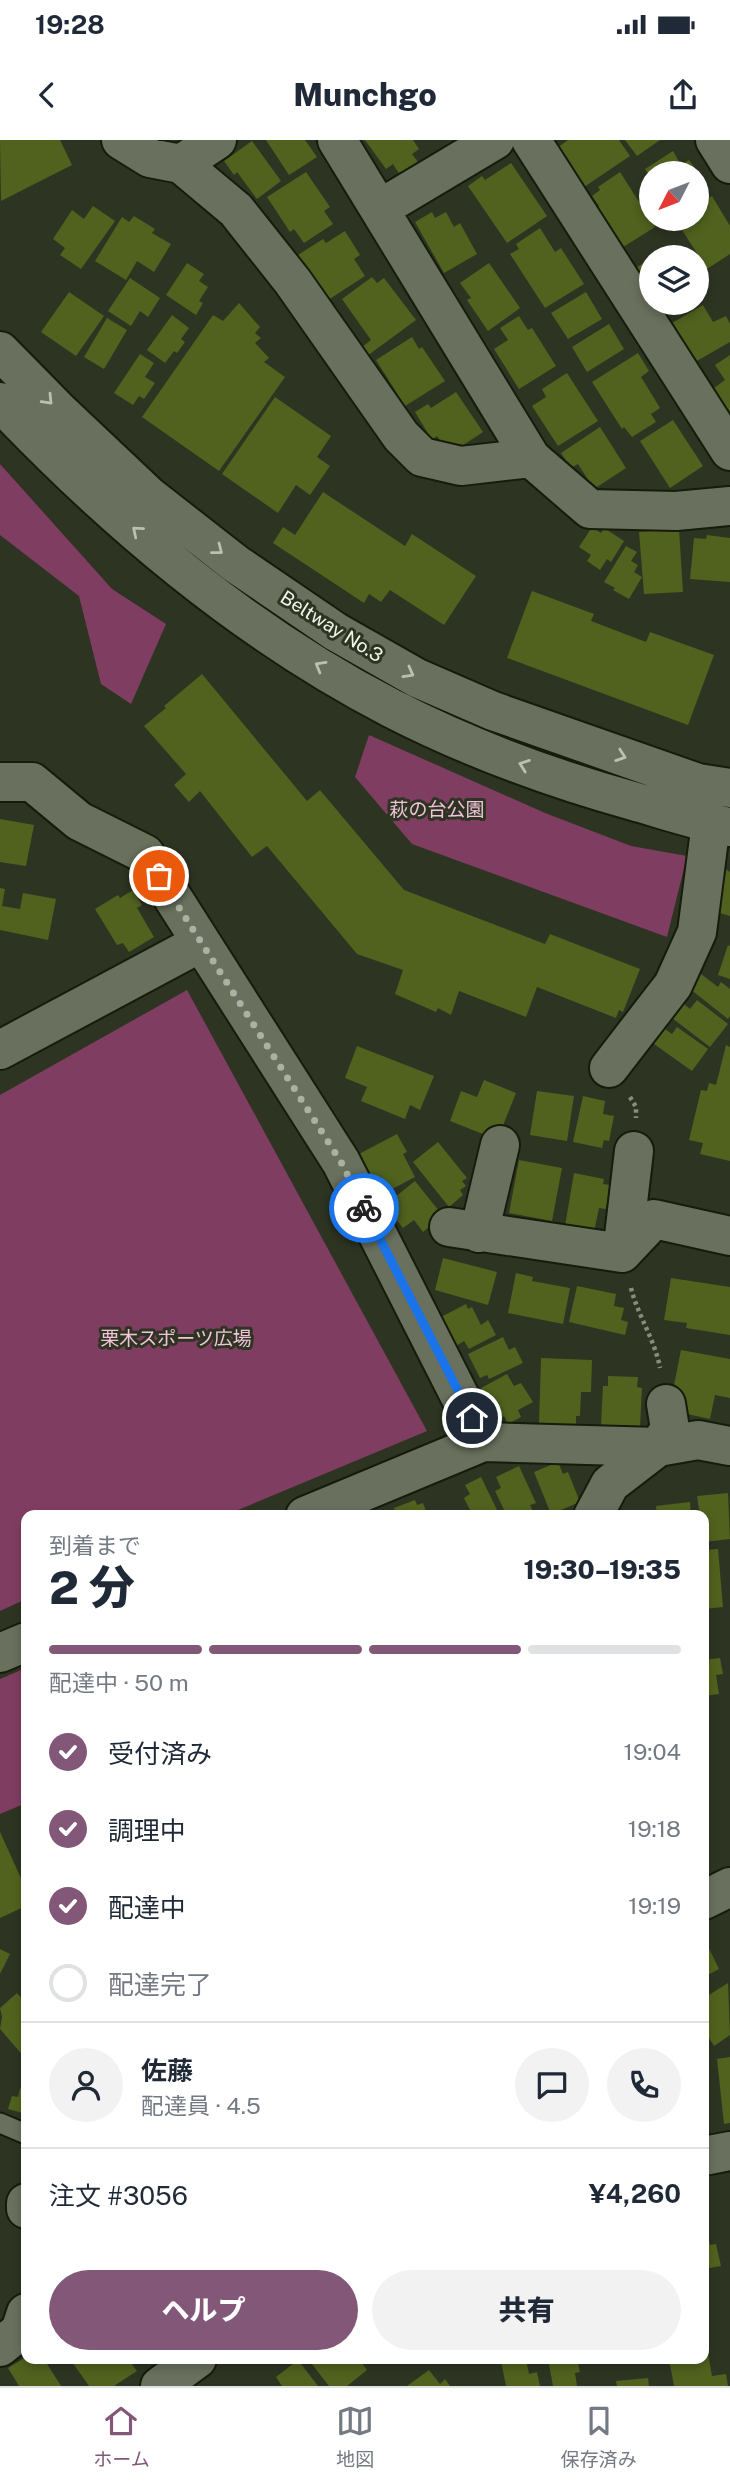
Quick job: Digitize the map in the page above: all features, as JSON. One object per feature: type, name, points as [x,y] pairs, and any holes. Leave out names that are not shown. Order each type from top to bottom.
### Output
[{"type":"street","points":[[121,140],[149,158],[181,164],[236,210],[293,282],[401,436],[422,457],[461,467],[531,458]]},
{"type":"street","points":[[181,164],[217,140]]},
{"type":"street","points":[[337,140],[381,208],[531,458],[590,509],[676,511],[730,506]]},
{"type":"street","points":[[381,208],[495,140]]},
{"type":"street","points":[[531,140],[730,451]]},
{"type":"street","points":[[715,140],[730,164]]},
{"type":"street","name":"Beltway No.3","points":[[0,351],[149,496],[236,564],[336,632],[417,678],[493,711],[698,783],[730,788]]},
{"type":"street","name":"Beltway No.3","points":[[0,402],[114,512],[210,592],[300,655],[391,708],[477,747],[583,787],[720,825]]},
{"type":"street","points":[[0,782],[32,782],[79,821],[145,854],[341,1162],[484,1442]]},
{"type":"street","points":[[609,1068],[673,985],[696,932],[720,825]]},
{"type":"street","points":[[0,1050],[200,943]]},
{"type":"street","points":[[500,1145],[464,1230],[622,1254]]},
{"type":"street","points":[[622,1254],[634,1151]]},
{"type":"street","points":[[622,1254],[654,1219],[730,1236]]},
{"type":"street","points":[[596,1510],[610,1484],[658,1447],[670,1429],[666,1404]]},
{"type":"street","points":[[330,1510],[484,1442],[658,1447],[698,1440],[730,1446]]},
{"type":"street","points":[[0,1653],[21,1644]]},
{"type":"street","points":[[709,1898],[730,1887]]},
{"type":"street","points":[[709,2155],[730,2151]]},
{"type":"street","points":[[0,2347],[21,2328]]},
{"type":"street","points":[[160,2386],[190,2364]]},
{"type":"lane","points":[[0,2123],[21,2132]]},
{"type":"path","points":[[609,1068],[636,1107],[634,1151]]},
{"type":"path","points":[[622,1254],[635,1305],[657,1351],[666,1404]]},
{"type":"green space","points":[[0,464],[112,589],[166,624],[131,704],[101,684],[79,596],[0,535]]},
{"type":"green space","name":"萩の台公園","points":[[369,735],[545,813],[631,846],[687,856],[667,937],[412,844],[355,777]]},
{"type":"green space","name":"栗木スポーツ広場","points":[[187,990],[427,1431],[238,1510],[21,1510],[21,1601],[0,1611],[0,1095]]},
{"type":"green space","points":[[21,1670],[21,1805],[0,1814],[0,1679]]},
{"type":"building","points":[[0,140],[60,140],[72,165],[1,201]]},
{"type":"building","points":[[266,140],[305,140],[317,157],[289,175]]},
{"type":"building","points":[[365,140],[413,140],[419,149],[412,154],[418,162],[400,175],[393,164],[386,169]]},
{"type":"building","points":[[568,140],[619,140],[630,156],[584,187],[557,148]]},
{"type":"building","points":[[625,140],[660,140],[637,156]]},
{"type":"building","points":[[252,141],[281,181],[257,199],[237,172],[234,175],[224,161]]},
{"type":"building","points":[[673,151],[679,161],[657,161]]},
{"type":"building","points":[[511,163],[547,216],[507,243],[468,186],[482,176],[485,180]]},
{"type":"building","points":[[306,172],[330,207],[324,211],[333,224],[304,243],[294,229],[290,232],[267,197]]},
{"type":"building","points":[[620,172],[639,202],[639,231],[649,231],[620,249],[594,209],[599,206],[592,196],[600,190],[598,187]]},
{"type":"building","points":[[712,196],[730,226],[730,254],[709,268],[709,245],[692,245],[683,231],[709,231],[709,198]]},
{"type":"building","points":[[93,206],[115,221],[81,269],[60,255],[65,248],[53,239],[72,210],[84,219]]},
{"type":"building","points":[[432,212],[435,218],[446,212],[454,227],[460,223],[477,254],[444,273],[415,222]]},
{"type":"building","points":[[134,216],[155,229],[152,233],[171,244],[154,272],[137,261],[126,280],[95,261],[122,217],[129,222]]},
{"type":"building","points":[[540,228],[555,252],[561,248],[584,284],[545,308],[510,254],[519,249],[516,244]]},
{"type":"building","points":[[345,231],[360,255],[354,259],[365,276],[328,300],[298,255],[323,239],[326,243]]},
{"type":"building","points":[[187,263],[204,274],[199,281],[208,287],[199,301],[203,303],[196,315],[166,295]]},
{"type":"building","points":[[489,263],[520,308],[488,331],[467,300],[471,298],[460,283]]},
{"type":"building","points":[[372,277],[377,283],[384,278],[416,320],[367,356],[361,348],[371,340],[342,299]]},
{"type":"building","points":[[130,278],[160,298],[148,317],[140,311],[131,326],[108,311]]},
{"type":"building","points":[[69,292],[104,316],[76,356],[41,332]]},
{"type":"building","points":[[586,292],[602,319],[568,339],[551,313]]},
{"type":"building","points":[[239,303],[260,327],[255,333],[261,338],[255,343],[269,358],[264,362],[285,377],[219,471],[142,417],[213,315],[223,321]]},
{"type":"building","points":[[172,315],[189,328],[181,339],[185,342],[165,363],[147,350]]},
{"type":"building","points":[[686,315],[709,315],[713,322],[726,316],[730,324],[730,342],[695,362],[672,323]]},
{"type":"building","points":[[519,316],[528,330],[532,328],[556,366],[519,389],[494,349],[508,340],[500,328]]},
{"type":"building","points":[[107,318],[127,330],[104,369],[84,357]]},
{"type":"building","points":[[609,324],[624,349],[587,372],[572,347]]},
{"type":"building","points":[[412,337],[445,381],[405,406],[376,360]]},
{"type":"building","points":[[638,353],[649,371],[641,377],[660,408],[651,414],[656,422],[632,437],[624,427],[622,429],[592,382]]},
{"type":"building","points":[[140,354],[154,363],[145,377],[155,383],[144,399],[139,396],[133,405],[114,393]]},
{"type":"building","points":[[730,355],[730,413],[727,415],[710,391],[725,380],[715,365]]},
{"type":"building","points":[[567,373],[598,421],[558,446],[532,406],[546,397],[542,389]]},
{"type":"building","points":[[456,392],[483,432],[454,451],[445,448],[437,436],[432,440],[415,412],[428,404],[431,408]]},
{"type":"building","points":[[275,397],[331,436],[317,457],[330,466],[310,495],[296,485],[278,513],[222,474]]},
{"type":"building","points":[[673,420],[703,466],[670,488],[640,441]]},
{"type":"building","points":[[600,427],[626,468],[594,489],[578,464],[571,468],[561,453]]},
{"type":"building","points":[[323,492],[405,546],[412,534],[476,576],[444,625],[390,590],[381,602],[369,594],[364,603],[273,543],[283,527],[295,535]]},
{"type":"building","points":[[592,527],[601,533],[604,528],[624,541],[611,562],[607,559],[600,570],[587,561],[591,555],[579,547]]},
{"type":"building","points":[[679,529],[683,592],[644,594],[639,532]]},
{"type":"building","points":[[707,535],[730,538],[730,582],[690,579],[694,538],[706,539]]},
{"type":"building","points":[[626,546],[637,552],[631,561],[638,565],[634,572],[642,577],[629,599],[604,582]]},
{"type":"building","points":[[532,591],[594,614],[591,621],[646,642],[650,632],[714,655],[688,725],[507,658]]},
{"type":"building","points":[[202,674],[307,801],[320,790],[404,890],[545,944],[550,934],[640,969],[623,1012],[619,1010],[616,1018],[537,987],[526,1017],[459,991],[451,1015],[438,1008],[436,1012],[395,994],[403,970],[357,954],[267,846],[252,857],[200,791],[189,802],[174,785],[186,774],[144,726]]},
{"type":"building","points":[[0,819],[34,825],[26,866],[0,862]]},
{"type":"building","points":[[722,867],[730,872],[730,916],[713,911]]},
{"type":"building","points":[[0,888],[5,889],[2,906],[20,909],[23,893],[56,899],[48,940],[0,930]]},
{"type":"building","points":[[133,890],[142,905],[137,908],[154,937],[129,952],[123,943],[117,945],[95,909],[118,895],[120,898]]},
{"type":"building","points":[[728,945],[730,946],[730,979],[718,975]]},
{"type":"building","points":[[701,974],[718,987],[721,982],[730,989],[728,1019],[690,989]]},
{"type":"building","points":[[697,1000],[728,1024],[710,1047],[672,1018],[683,1003],[690,1009]]},
{"type":"building","points":[[677,1027],[708,1049],[692,1071],[654,1044],[665,1029],[672,1034]]},
{"type":"building","points":[[726,1045],[730,1047],[730,1161],[700,1154],[703,1143],[689,1140],[701,1090],[707,1091],[709,1083],[716,1085]]},
{"type":"building","points":[[357,1046],[434,1076],[420,1110],[410,1105],[405,1119],[361,1101],[367,1087],[345,1078]]},
{"type":"building","points":[[484,1080],[516,1093],[502,1128],[493,1138],[450,1121],[461,1091],[477,1097]]},
{"type":"building","points":[[537,1091],[574,1096],[567,1141],[530,1135]]},
{"type":"building","points":[[583,1096],[605,1101],[603,1114],[614,1116],[609,1141],[604,1140],[602,1148],[573,1142]]},
{"type":"building","points":[[397,1134],[407,1152],[403,1154],[415,1177],[381,1195],[359,1154]]},
{"type":"building","points":[[438,1142],[467,1178],[462,1181],[466,1186],[460,1190],[463,1195],[449,1207],[413,1162]]},
{"type":"building","points":[[519,1160],[562,1168],[552,1221],[509,1213]]},
{"type":"building","points":[[574,1173],[604,1179],[603,1184],[610,1185],[606,1209],[599,1208],[594,1232],[565,1226]]},
{"type":"building","points":[[415,1181],[439,1211],[433,1217],[436,1221],[423,1232],[414,1220],[403,1228],[385,1205]]},
{"type":"building","points":[[443,1258],[497,1272],[488,1305],[435,1290]]},
{"type":"building","points":[[516,1273],[533,1277],[532,1281],[570,1288],[563,1324],[508,1313]]},
{"type":"building","points":[[671,1278],[730,1287],[730,1335],[686,1328],[687,1323],[664,1320]]},
{"type":"building","points":[[577,1286],[616,1294],[614,1306],[624,1308],[621,1320],[628,1322],[625,1335],[569,1322]]},
{"type":"building","points":[[466,1304],[468,1309],[472,1307],[481,1325],[488,1320],[496,1335],[469,1349],[464,1341],[456,1346],[441,1317]]},
{"type":"building","points":[[503,1337],[509,1350],[515,1347],[523,1363],[489,1379],[487,1375],[480,1378],[468,1354]]},
{"type":"building","points":[[681,1350],[730,1359],[730,1398],[715,1395],[710,1419],[678,1412],[682,1391],[673,1390]]},
{"type":"building","points":[[541,1358],[592,1360],[591,1392],[581,1392],[580,1416],[576,1416],[576,1426],[539,1424]]},
{"type":"building","points":[[507,1374],[514,1386],[521,1383],[533,1402],[518,1410],[521,1417],[508,1424],[504,1416],[499,1420],[481,1388]]},
{"type":"building","points":[[608,1376],[638,1377],[637,1387],[642,1388],[640,1427],[601,1425],[603,1386],[608,1386]]},
{"type":"building","points":[[558,1462],[563,1474],[568,1472],[580,1502],[561,1510],[549,1510],[534,1472]]},
{"type":"building","points":[[519,1466],[536,1503],[530,1505],[532,1510],[504,1510],[495,1491],[501,1488],[496,1477]]},
{"type":"building","points":[[481,1477],[497,1510],[470,1510],[464,1498],[470,1494],[465,1485]]},
{"type":"building","points":[[728,1493],[730,1539],[709,1541],[709,1510],[699,1510],[697,1496]]},
{"type":"building","points":[[415,1500],[417,1505],[423,1503],[426,1510],[395,1510],[394,1508]]},
{"type":"building","points":[[690,1502],[691,1510],[656,1510],[656,1506]]},
{"type":"building","points":[[718,1549],[723,1607],[709,1608],[709,1550]]},
{"type":"building","points":[[720,1658],[723,1674],[716,1675],[719,1694],[709,1695],[709,1659]]},
{"type":"building","points":[[0,1832],[21,1878],[21,1908],[0,1918]]},
{"type":"building","points":[[709,1948],[719,1969],[709,1974]]},
{"type":"building","points":[[0,1949],[10,1954],[0,1974]]},
{"type":"building","points":[[728,1983],[730,2035],[714,2046],[709,2038],[709,1995]]},
{"type":"building","points":[[17,1993],[21,1997],[21,2053],[0,2029],[0,2008]]},
{"type":"building","points":[[730,2057],[730,2123],[724,2124],[717,2059]]},
{"type":"building","points":[[20,2088],[21,2113],[8,2109],[12,2096],[18,2097]]},
{"type":"building","points":[[709,2240],[710,2245],[716,2244],[721,2266],[709,2268]]},
{"type":"building","points":[[709,2359],[712,2376],[726,2374],[728,2386],[674,2386],[670,2364],[709,2364]]},
{"type":"building","points":[[21,2360],[21,2364],[47,2364],[61,2386],[19,2386],[8,2368]]},
{"type":"building","points":[[74,2364],[132,2364],[137,2371],[114,2386],[89,2386]]},
{"type":"building","points":[[293,2364],[301,2364],[318,2386],[282,2386],[276,2377]]},
{"type":"building","points":[[312,2364],[363,2364],[367,2370],[347,2386],[329,2386]]},
{"type":"building","points":[[502,2364],[527,2364],[529,2374],[537,2372],[540,2386],[506,2386]]},
{"type":"building","points":[[549,2364],[578,2364],[580,2372],[575,2373],[577,2386],[553,2386]]},
{"type":"building","points":[[429,2370],[440,2384],[445,2379],[450,2386],[407,2386]]},
{"type":"building","points":[[648,2378],[649,2386],[617,2386],[616,2381]]},
{"type":"way so far","points":[[159,876],[341,1162],[364,1208]]},
{"type":"route","points":[[364,1208],[472,1418]]}]
